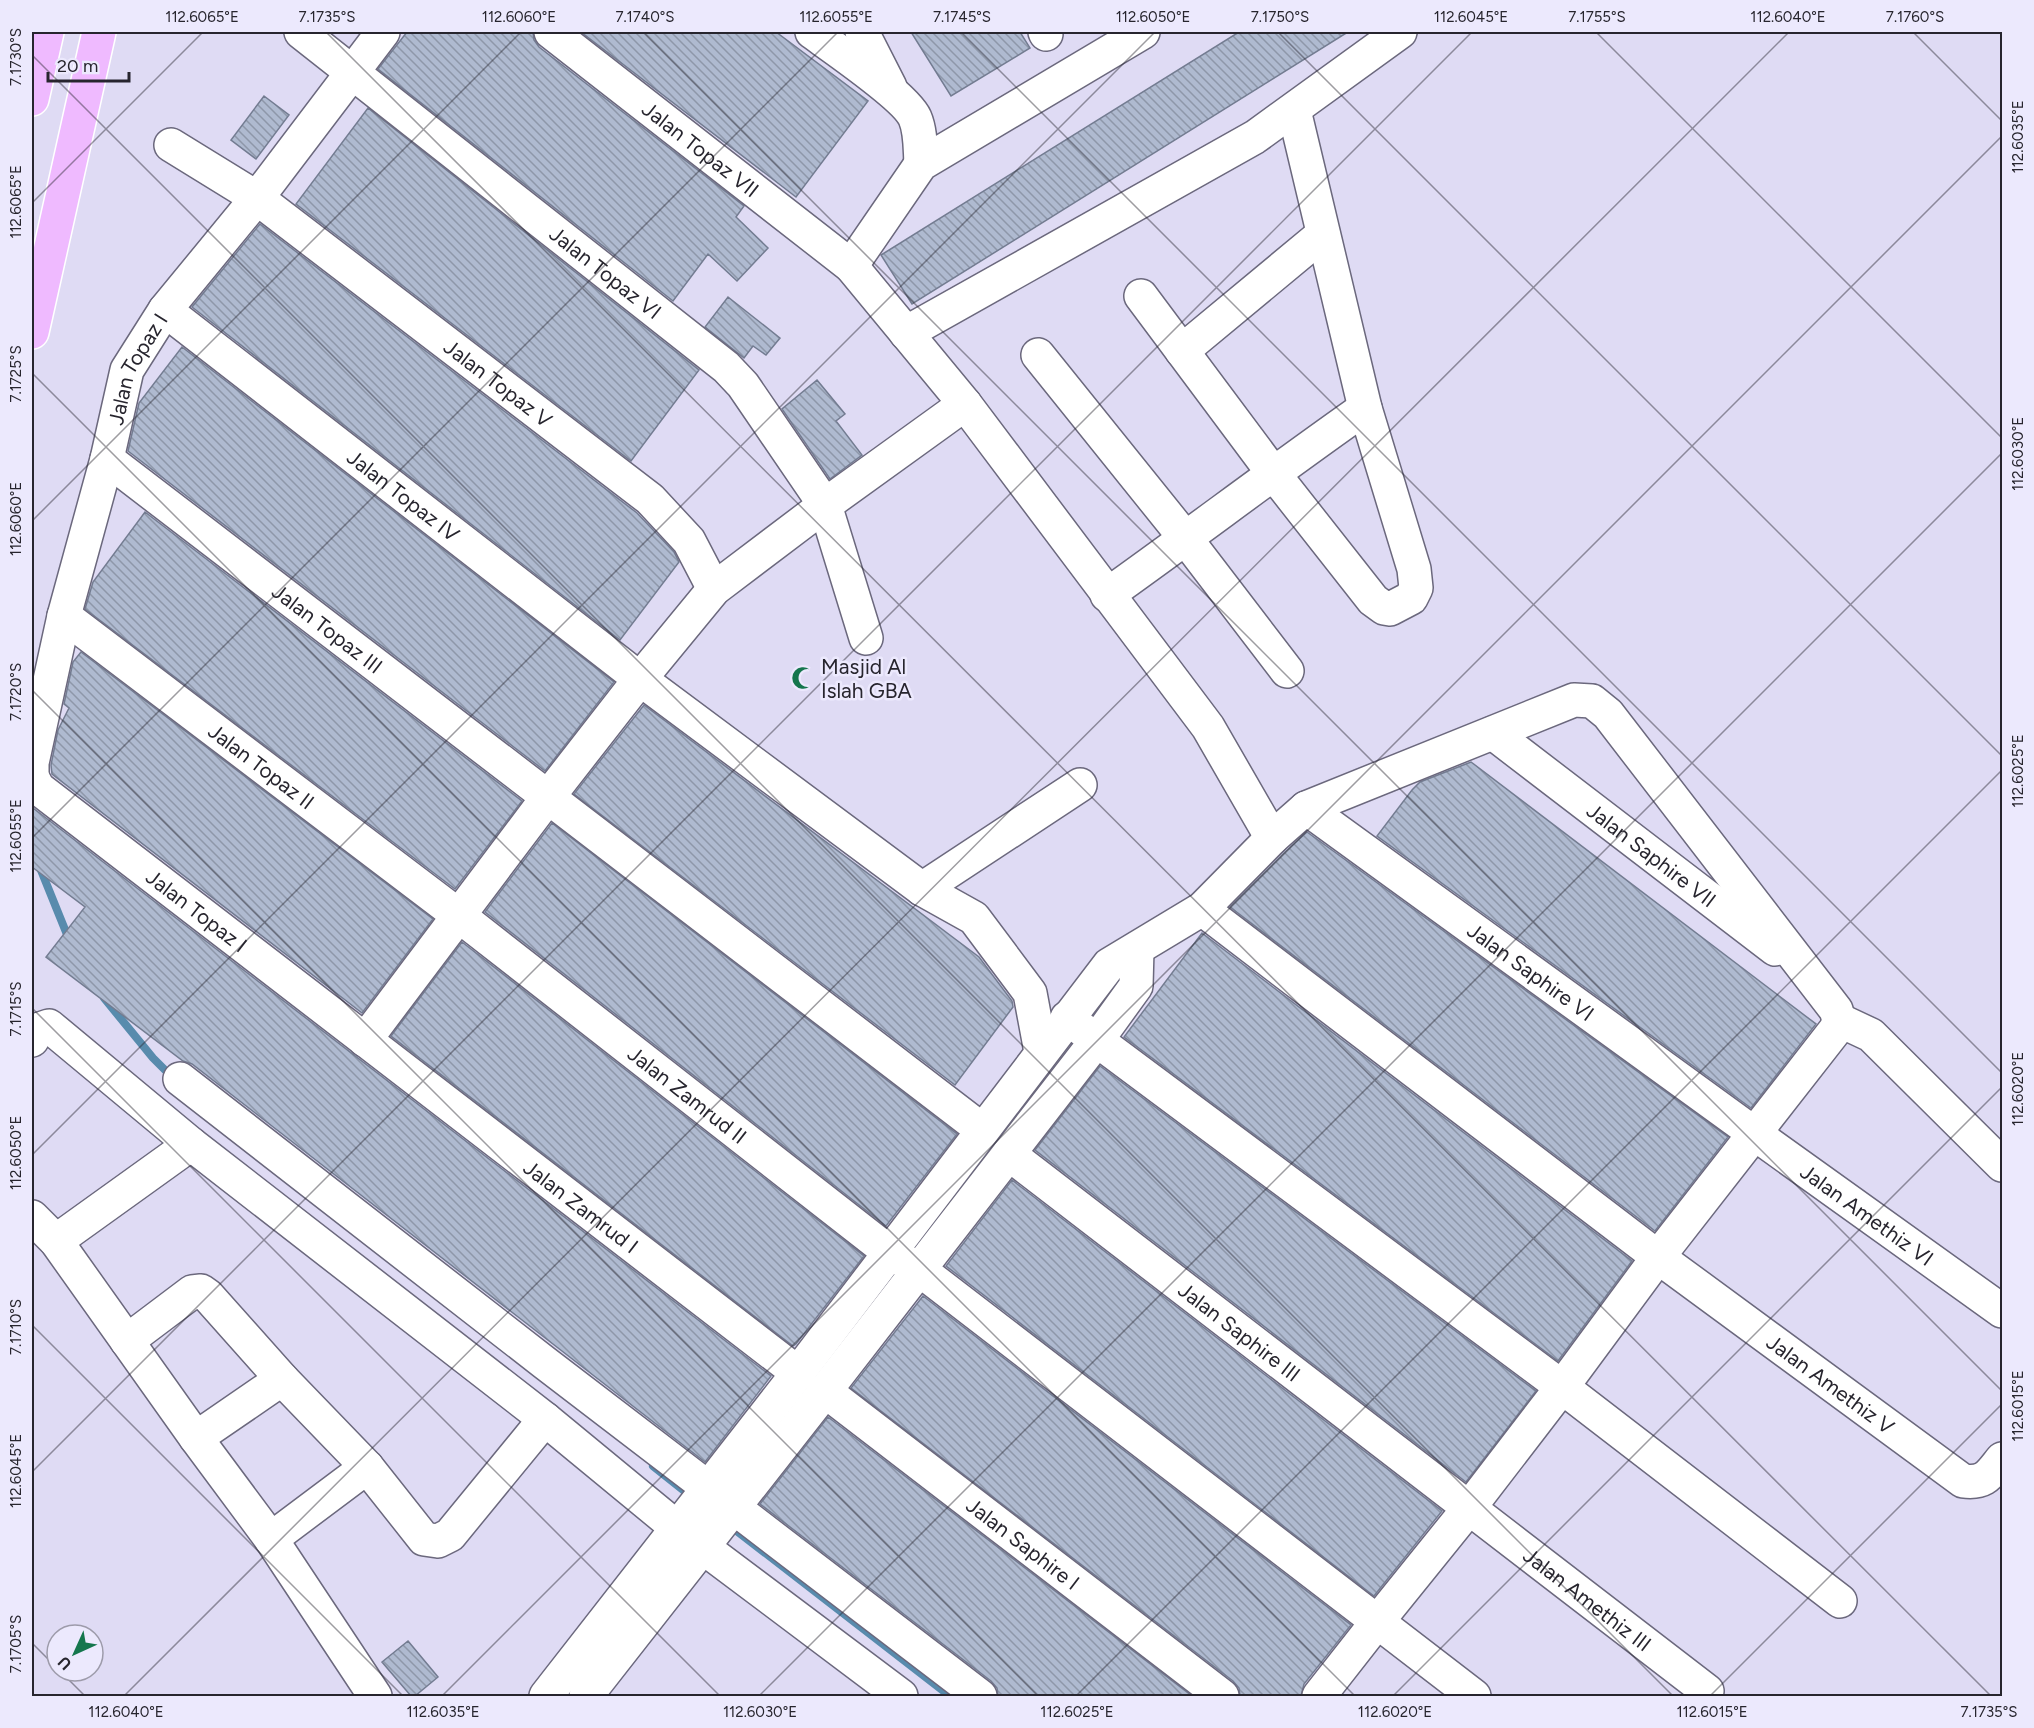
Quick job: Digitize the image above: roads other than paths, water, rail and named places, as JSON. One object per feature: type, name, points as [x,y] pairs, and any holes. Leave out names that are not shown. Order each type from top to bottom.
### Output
[{"type":"highway","points":[[32,99],[47,32]]},
{"type":"highway","points":[[32,333],[99,32]]},
{"type":"street","name":"Jalan Topaz VI","points":[[301,32],[726,367],[744,385],[825,505],[866,638]]},
{"type":"street","name":"Jalan Topaz I","points":[[365,1040],[38,788],[32,776],[32,763],[64,616],[107,459],[127,370],[165,310],[257,198],[382,32]]},
{"type":"street","name":"Jalan Topaz VII","points":[[551,32],[850,266],[965,404],[1107,596],[1208,727],[1272,838]]},
{"type":"street","points":[[812,32],[893,94],[914,115],[918,129],[921,164]]},
{"type":"street","points":[[862,32],[893,94]]},
{"type":"street","points":[[850,266],[921,164],[1143,32]]},
{"type":"street","points":[[906,333],[1255,137],[1400,32]]},
{"type":"street","points":[[1141,296],[1272,473],[1373,600],[1384,608],[1390,609],[1411,597],[1416,588],[1414,569],[1365,408],[1294,110]]},
{"type":"street","name":"Jalan Topaz V","points":[[171,145],[257,198],[650,499],[689,542],[714,589]]},
{"type":"street","points":[[1182,351],[1323,234]]},
{"type":"street","name":"Jalan Topaz IV","points":[[165,310],[640,679],[922,889],[974,918],[1030,993],[1041,1052]]},
{"type":"street","points":[[1038,355],[1186,539],[1287,671]]},
{"type":"street","points":[[365,1040],[548,797],[714,589],[965,404]]},
{"type":"street","points":[[1107,596],[1272,473],[1365,408]]},
{"type":"street","name":"Jalan Topaz III","points":[[107,459],[981,1129]]},
{"type":"street","name":"Jalan Topaz II","points":[[64,616],[458,915]]},
{"type":"street","points":[[546,1696],[798,1373],[981,1129],[1109,965],[1202,909],[1272,838],[1306,808],[1574,700],[1592,700],[1608,714],[1836,1010],[1839,1020],[1836,1029],[1658,1257],[1469,1508],[1319,1696]]},
{"type":"street","name":"Jalan Saphire VII","points":[[1493,733],[1810,976]]},
{"type":"street","points":[[922,889],[1080,785]]},
{"type":"street","name":"Jalan Saphire VI","points":[[1306,808],[1755,1134]]},
{"type":"street","name":"Jalan Amethiz V","points":[[1202,909],[1658,1257],[1964,1481],[1976,1483],[1987,1478],[2002,1459]]},
{"type":"street","name":"Jalan Zamrud II","points":[[458,915],[889,1252],[920,1270],[1474,1696]]},
{"type":"street","points":[[586,1696],[1097,1040],[1136,986],[1137,949]]},
{"type":"street","points":[[1067,1018],[1562,1387],[1840,1601]]},
{"type":"street","points":[[1839,1020],[1871,1035],[2002,1165]]},
{"type":"street","points":[[32,1040],[37,1030],[49,1026],[191,1144],[531,1380],[545,1419],[693,1507],[719,1527],[901,1696]]},
{"type":"street","name":"Jalan Zamrud I","points":[[365,1040],[798,1373]]},
{"type":"street","points":[[180,1079],[531,1380],[693,1507],[719,1527],[980,1696]]},
{"type":"street","name":"Jalan Amethiz VI","points":[[1755,1134],[1991,1303]]},
{"type":"street","points":[[56,1241],[191,1144]]},
{"type":"street","name":"Jalan Saphire III","points":[[1009,1154],[1469,1508]]},
{"type":"street","points":[[32,1217],[56,1241],[271,1539],[375,1696]]},
{"type":"street","points":[[127,1341],[192,1292],[201,1291],[367,1467],[424,1539],[438,1541],[450,1535],[545,1419]]},
{"type":"street","points":[[196,1438],[282,1379]]},
{"type":"street","name":"Jalan Saphire I","points":[[825,1391],[1222,1696]]},
{"type":"street","points":[[271,1539],[367,1467]]},
{"type":"street","name":"Jalan Amethiz III","points":[[1469,1508],[1707,1691]]},
{"type":"waterway","points":[[32,848],[70,942]]},
{"type":"waterway","points":[[104,998],[153,1058],[172,1077]]},
{"type":"waterway","points":[[653,1466],[692,1497]]},
{"type":"waterway","points":[[729,1525],[950,1696]]},
{"type":"place","name":"Masjid Al Islah GBA","points":[[803,678]]}]
